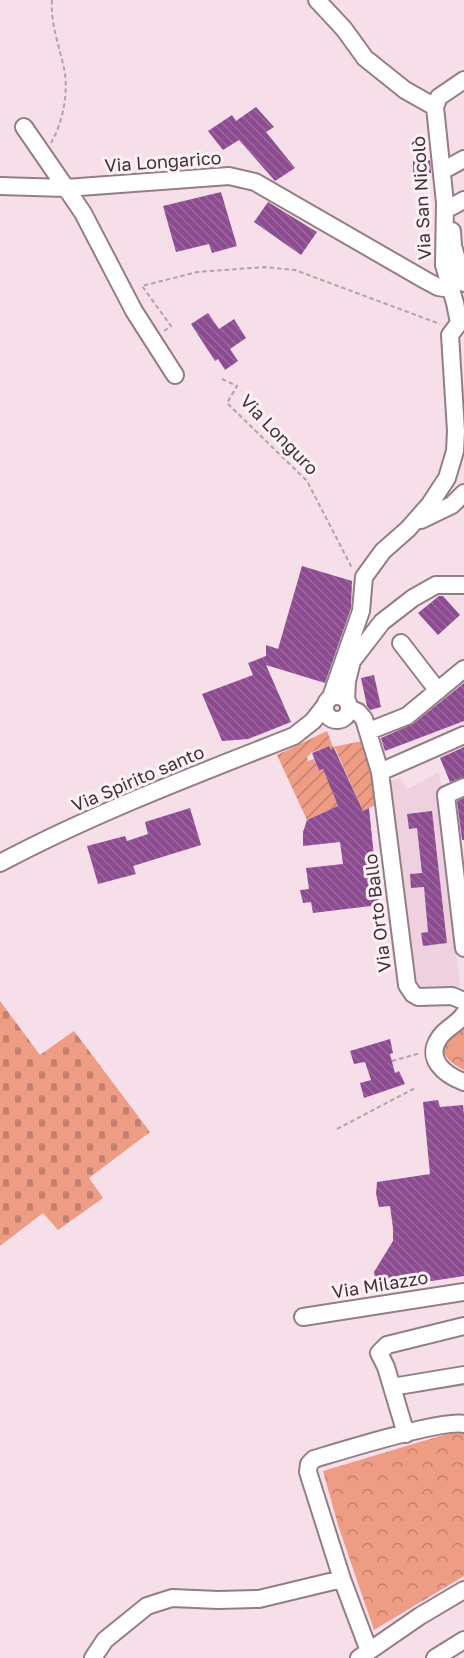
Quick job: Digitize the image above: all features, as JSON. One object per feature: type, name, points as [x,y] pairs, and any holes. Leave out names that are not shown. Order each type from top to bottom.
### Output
[{"type":"street","points":[[317,0],[344,29],[366,58],[405,90],[435,106],[439,97],[464,80]]},
{"type":"street","name":"Via San Nicolò","points":[[435,106],[442,171],[453,203],[443,252],[444,265],[457,286],[459,327]]},
{"type":"street","points":[[24,127],[83,213],[134,311],[175,375]]},
{"type":"street","points":[[442,171],[464,159]]},
{"type":"street","name":"Via Longarico","points":[[0,186],[66,188],[229,176],[255,182],[425,280],[438,286],[457,286]]},
{"type":"street","points":[[453,203],[453,246],[460,251],[457,286]]},
{"type":"street","points":[[338,709],[361,611],[364,577],[383,551],[408,529],[430,504],[447,478],[455,451],[456,431],[449,347],[450,335],[459,327]]},
{"type":"street","points":[[408,529],[452,505],[464,494]]},
{"type":"street","points":[[338,709],[352,661],[382,622],[413,598],[436,585],[464,584]]},
{"type":"street","points":[[401,643],[438,691]]},
{"type":"street","points":[[338,709],[370,736],[407,716],[464,669]]},
{"type":"street","name":"Via Spirito santo","points":[[0,863],[44,840],[100,816],[294,736],[304,736],[338,709]]},
{"type":"street","points":[[380,772],[464,735]]},
{"type":"street","name":"Via Orto Ballo","points":[[370,736],[380,772],[407,985],[418,997],[452,996],[464,1001]]},
{"type":"street","points":[[464,787],[446,795],[459,868],[464,941]]},
{"type":"street","points":[[464,1014],[439,1038],[435,1049],[436,1062],[441,1069],[447,1075],[464,1082]]},
{"type":"street","name":"Via Milazzo","points":[[303,1317],[464,1292]]},
{"type":"street","points":[[406,1434],[393,1387],[380,1353],[387,1345],[464,1326]]},
{"type":"street","points":[[393,1387],[464,1375]]},
{"type":"street","points":[[460,1421],[314,1459],[309,1464],[308,1472],[364,1654],[464,1590]]},
{"type":"street","points":[[93,1658],[105,1640],[147,1606],[172,1598],[259,1599],[342,1579]]},
{"type":"street","points":[[435,1658],[464,1640]]},
{"type":"path","points":[[45,155],[57,132],[64,98],[65,77],[52,18],[52,0]]},
{"type":"path","points":[[164,316],[142,286],[197,272],[265,267],[295,270],[459,327]]},
{"type":"path","name":"Via Longuro","points":[[222,379],[237,386],[227,403],[307,481],[352,569],[364,577]]},
{"type":"path","points":[[392,1061],[435,1049]]},
{"type":"path","points":[[337,1129],[415,1088]]},
{"type":"shaded area","points":[[439,772],[442,791],[437,796],[460,986],[427,991],[420,989],[416,982],[389,782],[399,778],[408,789]]},
{"type":"green space","points":[[327,731],[333,747],[362,741],[378,804],[363,811],[335,748],[331,750],[329,746],[312,752],[307,757],[308,761],[314,759],[319,771],[323,769],[333,795],[339,803],[338,823],[331,809],[307,820],[277,755]]},
{"type":"green space","points":[[0,1001],[40,1055],[74,1031],[150,1132],[89,1178],[103,1198],[58,1230],[43,1213],[0,1246]]},
{"type":"green space","points":[[464,1028],[464,1070],[447,1058],[444,1050],[450,1038]]},
{"type":"green space","points":[[460,1430],[464,1432],[464,1576],[374,1630],[338,1525],[323,1471]]},
{"type":"building","points":[[256,107],[274,127],[266,132],[295,168],[275,181],[239,140],[223,150],[208,131],[232,115],[236,121]]},
{"type":"building","points":[[430,160],[431,173],[413,174],[413,161]]},
{"type":"building","points":[[221,192],[237,246],[212,253],[209,244],[176,252],[163,206]]},
{"type":"building","points":[[268,202],[317,232],[301,255],[254,222]]},
{"type":"building","points":[[208,313],[219,329],[234,319],[246,338],[230,349],[238,361],[225,370],[218,359],[215,361],[191,324]]},
{"type":"building","points":[[302,566],[352,581],[351,608],[325,683],[266,665],[291,722],[248,739],[222,741],[202,694],[253,675],[248,663],[266,656],[266,645],[278,649]]},
{"type":"building","points":[[439,596],[443,596],[460,615],[438,635],[418,613]]},
{"type":"building","points":[[374,675],[381,707],[370,710],[367,706],[361,678]]},
{"type":"building","points":[[464,683],[464,721],[385,751],[381,738],[413,724]]},
{"type":"building","points":[[329,746],[331,750],[334,748],[363,811],[369,808],[379,905],[313,913],[311,902],[303,903],[300,890],[309,889],[306,868],[343,864],[340,842],[303,846],[303,832],[307,820],[338,806],[323,769],[319,771],[312,753]]},
{"type":"building","points":[[464,747],[464,777],[450,782],[440,758]]},
{"type":"building","points":[[464,798],[464,840],[462,840],[457,801]]},
{"type":"building","points":[[190,808],[201,845],[133,866],[136,874],[98,884],[87,846],[125,836],[127,841],[148,834],[145,822]]},
{"type":"building","points":[[432,811],[447,943],[423,946],[421,933],[428,932],[424,887],[411,888],[410,874],[422,873],[417,828],[409,829],[407,814]]},
{"type":"building","points":[[390,1039],[393,1053],[390,1054],[395,1073],[399,1071],[405,1084],[364,1098],[360,1083],[371,1080],[365,1062],[354,1064],[350,1051]]},
{"type":"building","points":[[438,1100],[440,1107],[463,1105],[464,1276],[387,1288],[386,1284],[376,1284],[374,1272],[393,1241],[393,1228],[390,1206],[379,1207],[376,1194],[377,1182],[430,1174],[423,1102]]}]
